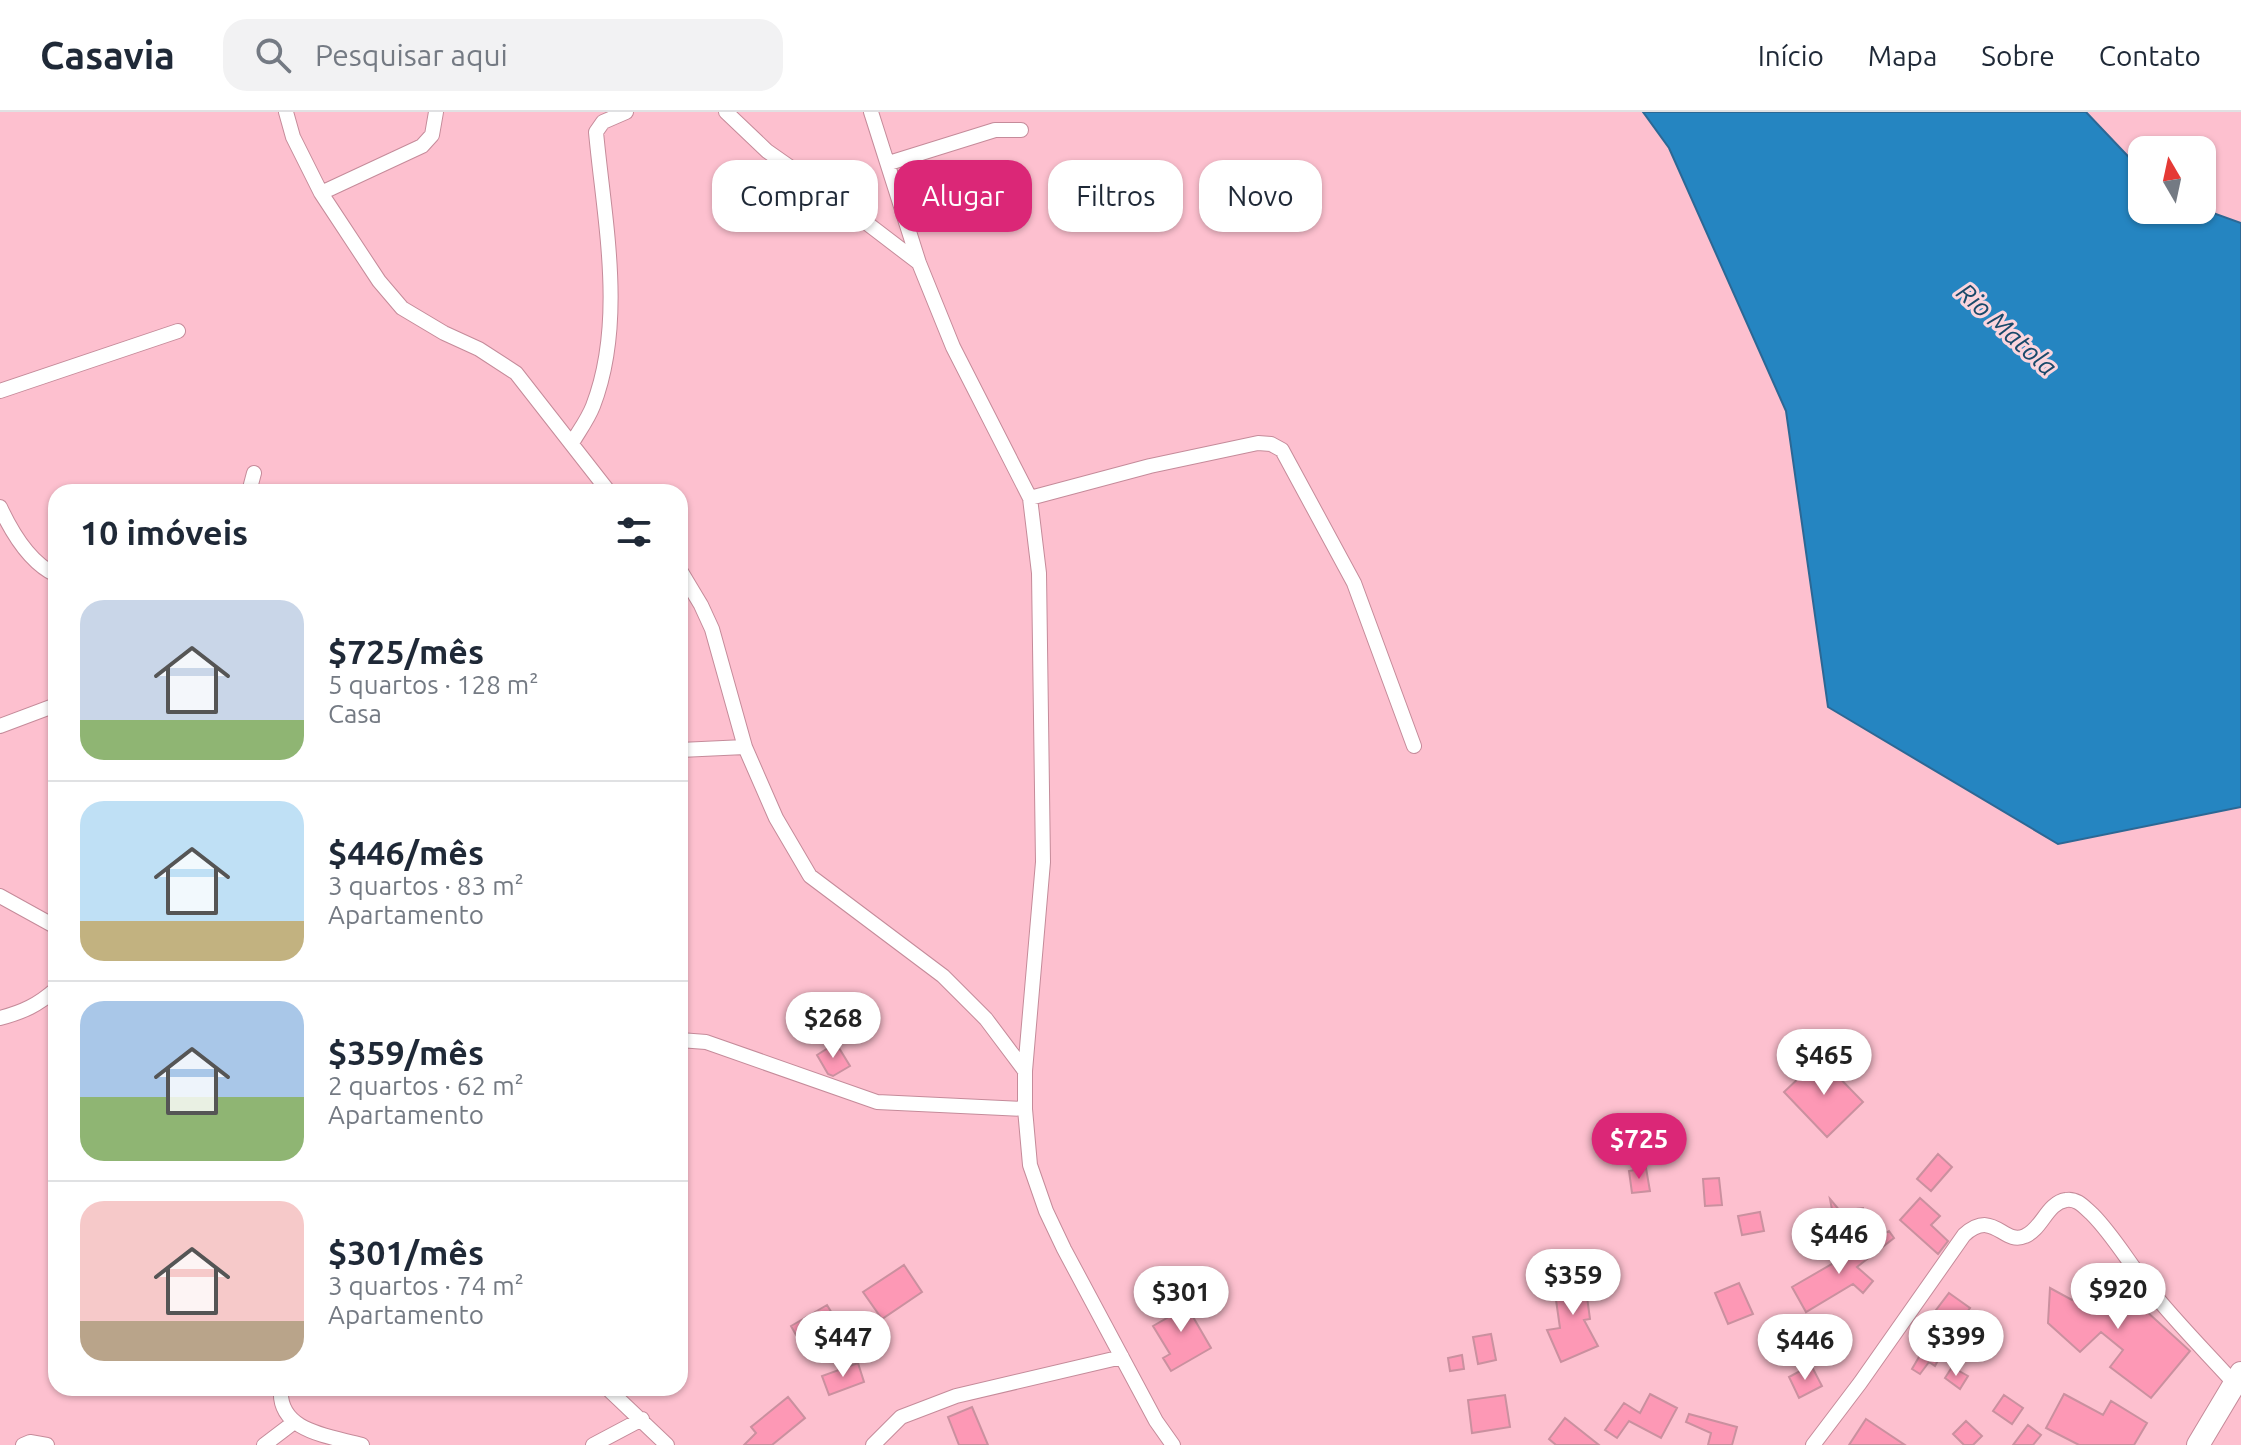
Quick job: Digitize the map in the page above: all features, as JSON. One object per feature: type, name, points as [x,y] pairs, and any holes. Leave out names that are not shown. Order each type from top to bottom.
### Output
[{"type":"main road","points":[[2198,1445],[2239,1376]]},
{"type":"street","points":[[286,112],[293,137],[321,193],[379,281],[402,308],[479,349],[516,373],[603,484]]},
{"type":"street","points":[[321,193],[422,146],[432,135],[436,112]]},
{"type":"street","points":[[572,443],[593,407],[601,378],[610,305],[596,132],[603,122],[626,112]]},
{"type":"street","points":[[726,112],[767,151],[919,263]]},
{"type":"street","points":[[871,112],[919,263],[953,347],[1030,498],[1039,573],[1043,862],[1025,1071],[1030,1165],[1046,1211],[1156,1421],[1173,1445]]},
{"type":"street","points":[[889,163],[995,130],[1021,130]]},
{"type":"street","points":[[0,391],[178,331]]},
{"type":"street","points":[[1030,498],[1150,466],[1258,443],[1271,444],[1282,450],[1354,583],[1414,746]]},
{"type":"street","points":[[251,484],[254,473]]},
{"type":"street","points":[[0,507],[24,548],[48,572]]},
{"type":"street","points":[[688,583],[712,629],[745,747],[776,818],[810,876],[943,976],[986,1019],[1025,1071]]},
{"type":"street","points":[[0,726],[48,708]]},
{"type":"street","points":[[688,750],[745,747]]},
{"type":"street","points":[[0,896],[48,923]]},
{"type":"street","points":[[0,1018],[25,1012],[48,997]]},
{"type":"street","points":[[688,1041],[706,1042],[877,1102],[1025,1109]]},
{"type":"street","points":[[1813,1445],[1964,1235],[1981,1224],[1994,1226],[2015,1238],[2025,1236],[2057,1203],[2069,1199],[2079,1202],[2093,1215],[2150,1289],[2239,1376]]},
{"type":"street","points":[[873,1445],[901,1417],[956,1396],[1122,1357]]},
{"type":"street","points":[[282,1396],[283,1409],[293,1423],[362,1445]]},
{"type":"street","points":[[616,1396],[667,1445]]},
{"type":"street","points":[[593,1445],[642,1419]]},
{"type":"street","points":[[264,1445],[293,1423]]},
{"type":"street","points":[[23,1445],[30,1442],[47,1445]]},
{"type":"water","name":"Rio Matola","points":[[1643,112],[2086,112],[2128,156],[2128,224],[2216,224],[2216,214],[2241,223],[2241,807],[2058,844],[1828,707],[1786,411],[1669,148]]},
{"type":"building","points":[[836,1043],[850,1066],[833,1076],[828,1074],[817,1055]]},
{"type":"building","points":[[1820,1058],[1863,1102],[1827,1137],[1784,1092]]},
{"type":"building","points":[[1938,1154],[1952,1167],[1931,1191],[1917,1179]]},
{"type":"building","points":[[1646,1168],[1650,1191],[1632,1193],[1629,1171]]},
{"type":"building","points":[[1719,1178],[1722,1205],[1705,1206],[1703,1179]]},
{"type":"building","points":[[1920,1198],[1940,1216],[1931,1225],[1948,1241],[1938,1254],[1900,1220]]},
{"type":"building","points":[[1830,1199],[1840,1211],[1863,1208],[1865,1226],[1853,1228],[1862,1239],[1818,1241],[1817,1221],[1834,1220]]},
{"type":"building","points":[[1760,1212],[1764,1231],[1742,1235],[1738,1216]]},
{"type":"building","points":[[1889,1231],[1894,1238],[1857,1267],[1873,1281],[1863,1293],[1853,1284],[1806,1312],[1792,1287]]},
{"type":"building","points":[[1582,1260],[1590,1319],[1584,1320],[1598,1346],[1561,1362],[1547,1330],[1560,1328],[1556,1300],[1570,1298],[1564,1263]]},
{"type":"building","points":[[904,1265],[922,1292],[882,1319],[863,1292]]},
{"type":"building","points":[[2107,1266],[2121,1278],[2118,1282],[2126,1288],[2122,1293],[2190,1351],[2151,1398],[2110,1367],[2123,1350],[2101,1332],[2080,1352],[2048,1323],[2050,1288],[2072,1300]]},
{"type":"building","points":[[1739,1283],[1753,1314],[1728,1324],[1715,1293]]},
{"type":"building","points":[[1178,1291],[1211,1348],[1171,1371],[1163,1358],[1170,1354],[1153,1326],[1172,1315],[1164,1298]]},
{"type":"building","points":[[1949,1293],[1970,1308],[1938,1351],[1942,1353],[1935,1366],[1929,1362],[1920,1374],[1912,1369],[1930,1338],[1920,1331]]},
{"type":"building","points":[[827,1305],[842,1330],[805,1351],[791,1326]]},
{"type":"building","points":[[1491,1334],[1496,1360],[1478,1364],[1473,1337]]},
{"type":"building","points":[[1462,1355],[1464,1369],[1450,1371],[1448,1358]]},
{"type":"building","points":[[858,1363],[864,1382],[829,1395],[822,1376]]},
{"type":"building","points":[[1811,1365],[1822,1386],[1799,1398],[1789,1377]]},
{"type":"building","points":[[1952,1367],[1968,1376],[1960,1389],[1945,1378]]},
{"type":"building","points":[[1650,1394],[1677,1408],[1661,1438],[1629,1421],[1617,1438],[1605,1430],[1624,1403],[1640,1413]]},
{"type":"building","points":[[2064,1394],[2103,1415],[2111,1401],[2147,1423],[2134,1445],[2079,1445],[2046,1428]]},
{"type":"building","points":[[1505,1395],[1510,1427],[1472,1433],[1468,1400]]},
{"type":"building","points":[[2004,1395],[2023,1408],[2012,1424],[1993,1411]]},
{"type":"building","points":[[788,1397],[805,1418],[772,1445],[744,1445],[756,1433],[751,1427]]},
{"type":"building","points":[[972,1407],[988,1445],[959,1445],[948,1417]]},
{"type":"building","points":[[1689,1414],[1737,1427],[1732,1445],[1708,1445],[1711,1433],[1686,1422]]},
{"type":"building","points":[[1565,1418],[1599,1445],[1556,1445],[1549,1439]]},
{"type":"building","points":[[1866,1419],[1905,1445],[1849,1445]]},
{"type":"building","points":[[1966,1421],[1982,1436],[1973,1445],[1964,1445],[1953,1434]]},
{"type":"building","points":[[2028,1425],[2041,1435],[2033,1445],[2013,1445]]}]
